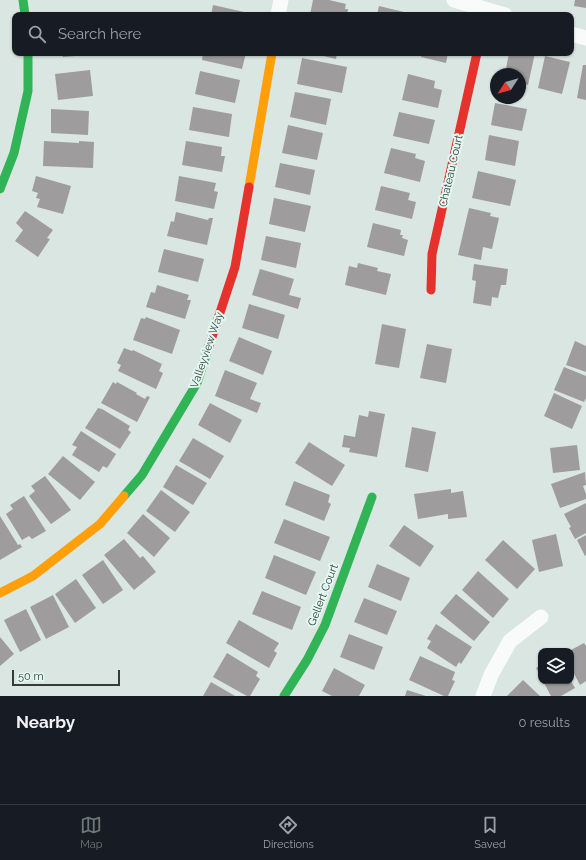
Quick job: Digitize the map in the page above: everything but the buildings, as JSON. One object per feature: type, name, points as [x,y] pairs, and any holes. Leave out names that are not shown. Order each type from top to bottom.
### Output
[{"type":"street","points":[[24,0],[25,12]]},
{"type":"street","points":[[279,12],[281,0]]},
{"type":"street","points":[[454,0],[486,12]]},
{"type":"street","points":[[574,35],[586,38]]},
{"type":"street","points":[[0,189],[14,153],[28,92],[28,56]]},
{"type":"street","name":"Valleyview Way","points":[[0,593],[33,576],[100,524],[142,475],[197,383],[235,267],[271,56]]},
{"type":"street","name":"Chateau Court","points":[[431,290],[432,254],[476,56]]},
{"type":"street","name":"Gellert Court","points":[[284,696],[307,660],[325,625],[372,497]]},
{"type":"street","points":[[483,696],[491,675],[510,641],[541,618]]},
{"type":"traffic: fast","points":[[23,0],[25,12]]},
{"type":"traffic: fast","points":[[0,189],[14,153],[28,91],[28,56]]},
{"type":"traffic: fast","points":[[124,496],[142,475],[197,383],[209,346]]},
{"type":"traffic: fast","points":[[284,696],[307,660],[325,625],[372,497]]},
{"type":"traffic: slow","points":[[249,187],[271,56]]},
{"type":"traffic: slow","points":[[0,593],[33,576],[100,524],[124,496]]},
{"type":"traffic: jam","points":[[431,290],[432,254],[476,56]]},
{"type":"traffic: jam","points":[[209,346],[235,267],[249,187]]}]
